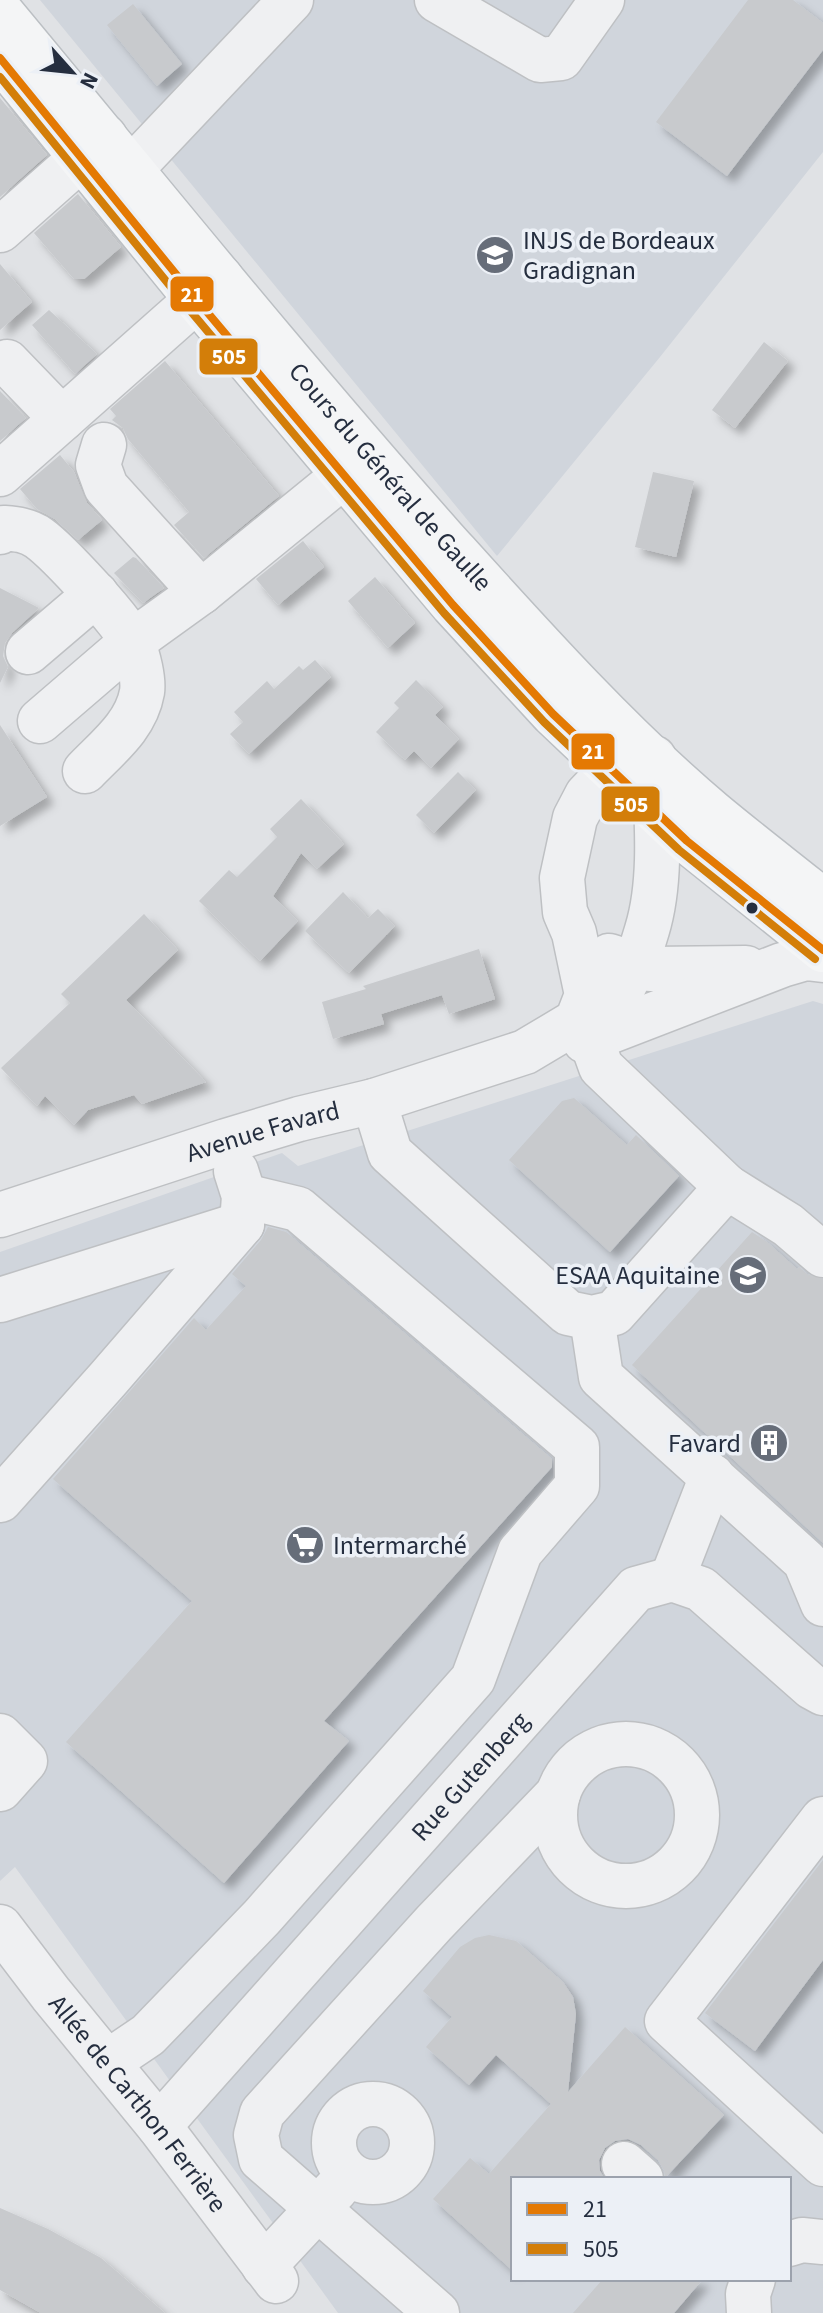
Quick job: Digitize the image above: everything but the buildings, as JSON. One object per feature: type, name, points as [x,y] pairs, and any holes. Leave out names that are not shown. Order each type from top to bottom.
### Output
[{"type":"main road","name":"Cours du Général de Gaulle","points":[[0,11],[209,289],[357,466],[453,605],[553,714],[656,814],[823,950]]},
{"type":"main road","name":"Cours du Général de Gaulle","points":[[0,58],[105,154]]},
{"type":"main road","name":"Cours du Général de Gaulle","points":[[357,466],[654,758],[713,813],[823,901]]},
{"type":"street","points":[[0,230],[105,154],[291,0]]},
{"type":"street","points":[[437,0],[540,60],[561,58],[602,0]]},
{"type":"street","points":[[0,474],[209,289]]},
{"type":"street","points":[[7,362],[62,419]]},
{"type":"street","points":[[104,445],[98,465],[106,487],[201,592]]},
{"type":"street","points":[[40,721],[133,641],[201,592],[357,466]]},
{"type":"street","points":[[0,532],[4,528],[21,529],[39,538],[96,594],[133,641],[142,688],[138,709],[130,724],[85,771]]},
{"type":"street","points":[[28,652],[96,594]]},
{"type":"street","points":[[610,771],[654,758],[656,814],[653,898],[648,929],[635,965],[591,1039],[601,1067],[727,1187],[788,1225],[823,1255]]},
{"type":"street","name":"Avenue Favard","points":[[0,1215],[226,1141],[374,1101],[525,1052],[564,1031],[577,1021],[587,995],[574,933],[565,912],[562,878],[575,818],[587,795],[610,771]]},
{"type":"street","name":"Avenue Favard","points":[[574,933],[598,952],[650,969],[709,970],[802,963]]},
{"type":"street","name":"Avenue Favard","points":[[525,1052],[549,1056],[802,963]]},
{"type":"street","points":[[374,1101],[390,1153],[568,1313],[592,1318],[614,1313],[727,1187]]},
{"type":"street","points":[[226,1141],[243,1210]]},
{"type":"street","points":[[0,1300],[243,1210],[298,1209],[577,1447],[577,1486],[520,1552],[473,1679],[262,1917],[148,2035],[108,2062]]},
{"type":"street","points":[[0,1500],[243,1210]]},
{"type":"street","points":[[592,1318],[601,1377],[805,1561],[823,1604]]},
{"type":"street","points":[[712,1476],[672,1579],[701,1589],[819,1695]]},
{"type":"street","name":"Rue Gutenberg","points":[[159,2126],[636,1589],[672,1579]]},
{"type":"street","points":[[0,1736],[25,1761],[0,1789]]},
{"type":"street","points":[[437,2313],[261,2159],[256,2135],[262,2113],[434,1923],[558,1794]]},
{"type":"street","points":[[823,1819],[667,2021],[823,2164]]},
{"type":"street","name":"Allée de Carthon Ferrière","points":[[0,1927],[159,2126],[270,2274],[317,2210]]},
{"type":"street","points":[[317,2210],[349,2175]]},
{"type":"street","points":[[791,2243],[802,2240],[823,2242]]},
{"type":"street","points":[[749,2313],[748,2294],[752,2281]]},
{"type":"shaded area","name":"INJS de Bordeaux Gradignan","points":[[40,0],[823,0],[823,152],[497,556]]},
{"type":"shaded area","points":[[813,1001],[823,1004],[823,2313],[338,2313],[15,1867],[0,1881],[0,1252],[282,1153],[298,1166]]},
{"type":"transit line","name":"21","points":[[0,58],[197,300],[453,605],[553,714],[687,841],[823,950]]},
{"type":"transit line","name":"505","points":[[0,77],[188,308],[444,613],[544,722],[679,850],[815,959]]},
{"type":"place","name":"INJS de Bordeaux Gradignan","points":[[495,255]]},
{"type":"place","name":"ESAA Aquitaine","points":[[748,1275]]},
{"type":"place","name":"Favard","points":[[769,1443]]},
{"type":"place","name":"Intermarché","points":[[305,1545]]}]
